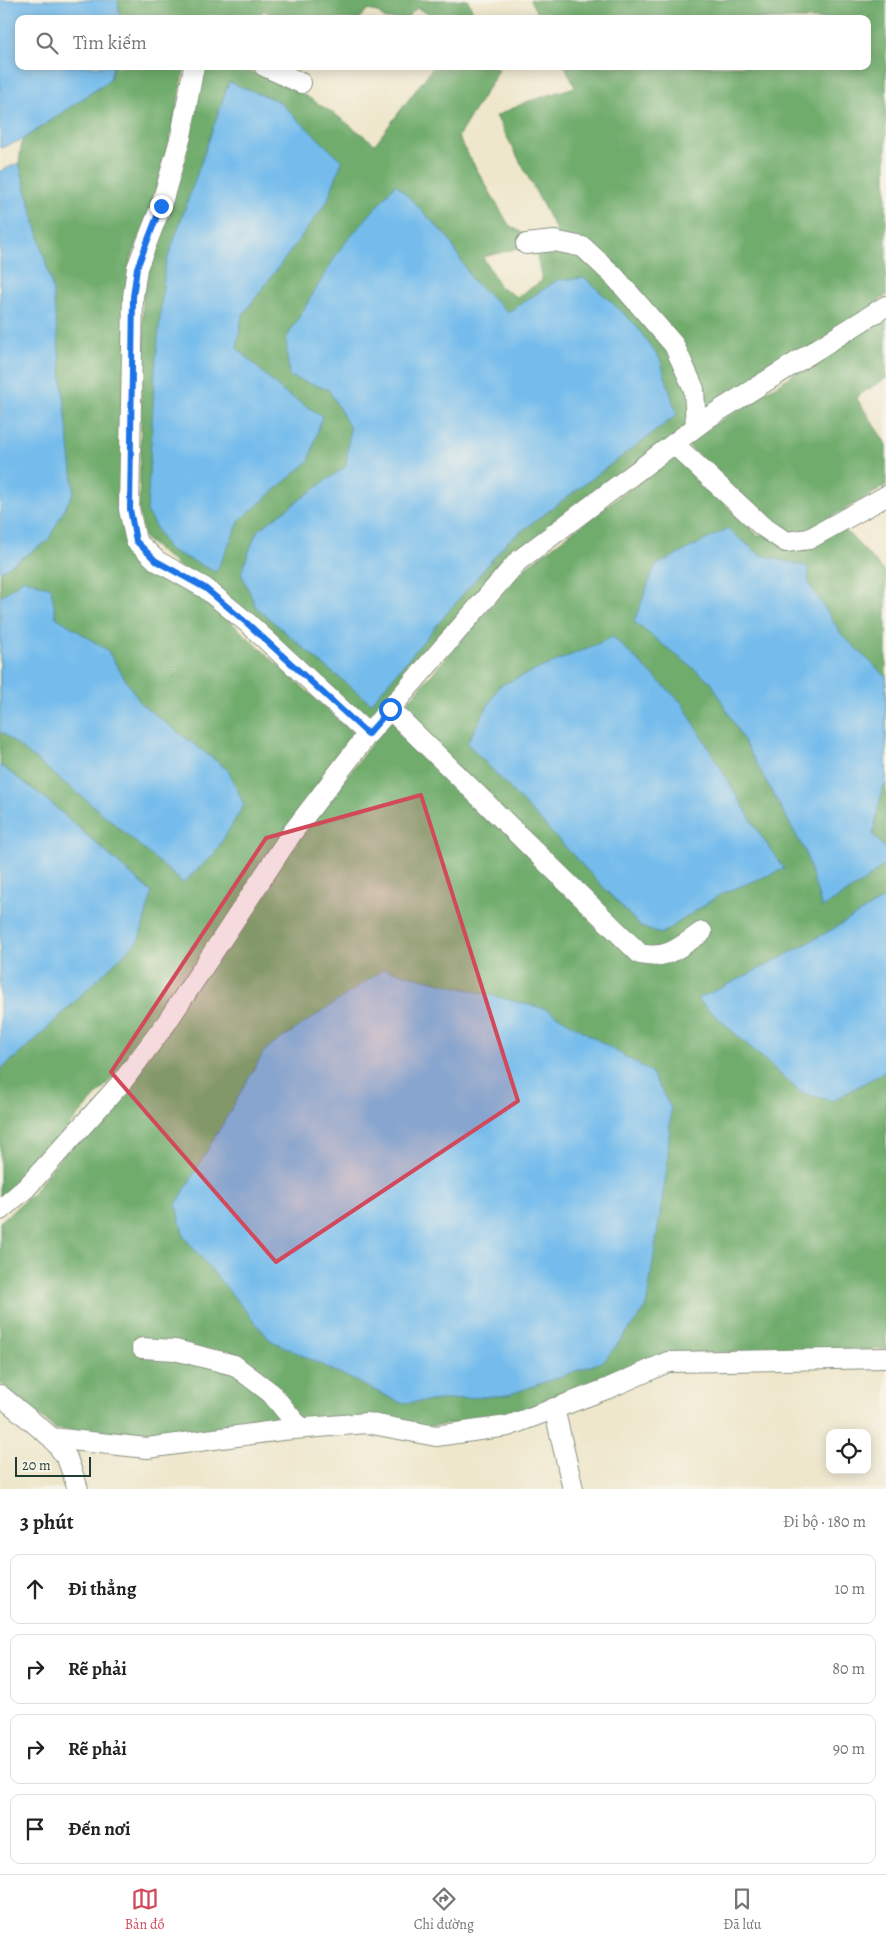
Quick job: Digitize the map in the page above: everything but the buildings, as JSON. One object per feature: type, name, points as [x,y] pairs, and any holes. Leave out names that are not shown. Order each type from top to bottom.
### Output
[{"type":"street","points":[[193,70],[181,136],[161,206],[137,268],[133,297],[130,509],[136,541],[156,561],[205,588],[248,624],[368,734]]},
{"type":"street","points":[[273,70],[301,82]]},
{"type":"street","points":[[526,244],[554,241],[583,247],[615,277],[674,345],[694,389],[696,427]]},
{"type":"street","points":[[0,1210],[26,1188],[122,1082],[167,1022],[292,833],[368,734],[518,561],[696,427],[886,306]]},
{"type":"street","points":[[674,444],[762,526],[786,542],[809,539],[886,496]]},
{"type":"street","points":[[390,709],[640,954],[655,957],[670,953],[702,932]]},
{"type":"street","points":[[142,1348],[175,1350],[234,1366],[271,1393],[300,1428]]},
{"type":"street","points":[[52,1438],[147,1448],[300,1428],[367,1424],[436,1436],[508,1426],[668,1362],[886,1358]]},
{"type":"street","points":[[0,1395],[52,1438],[67,1458],[78,1489]]},
{"type":"street","points":[[554,1408],[573,1489]]},
{"type":"highlighted area","points":[[421,795],[518,1101],[276,1262],[111,1072],[266,838]]},
{"type":"green space","points":[[118,0],[468,0],[474,15],[430,15],[417,8],[410,15],[380,15],[377,12],[367,10],[363,15],[272,15],[263,10],[261,15],[120,15]]},
{"type":"green space","points":[[530,0],[886,0],[886,296],[512,554],[367,721],[144,538],[139,510],[143,294],[146,269],[202,70],[248,70],[298,91],[336,115],[375,144],[431,70],[499,70],[458,137],[509,225],[525,235],[557,232],[496,116],[526,102],[575,87],[567,70],[871,70],[871,15],[538,15]],"holes":[[[518,248],[536,252],[542,281],[517,297],[500,287],[483,257]]]},
{"type":"green space","points":[[112,70],[184,70],[172,131],[153,201],[129,265],[128,545],[202,596],[356,735],[161,1016],[122,1067],[18,1183],[0,1199],[0,1070],[31,1044],[152,893],[44,797],[0,765],[0,572],[48,541],[52,286],[19,163],[22,140],[110,80]]},
{"type":"green space","points":[[886,316],[886,378],[856,397],[886,444],[886,486],[806,531],[788,533],[768,519],[687,445],[713,425]]},
{"type":"green space","points":[[673,456],[758,535],[844,529],[886,573],[886,1349],[666,1353],[606,1379],[505,1417],[435,1426],[147,1438],[55,1429],[0,1383],[0,1222],[33,1193],[372,743],[523,569]]},
{"type":"water","points":[[0,0],[118,0],[120,15],[15,15],[15,70],[112,70],[110,80],[22,140],[0,148]]},
{"type":"water","points":[[229,82],[278,101],[342,161],[327,202],[242,316],[237,348],[282,391],[322,416],[309,461],[240,520],[216,572],[168,549],[147,512],[155,371],[165,266]]},
{"type":"water","points":[[19,163],[52,286],[74,491],[48,541],[0,572],[0,171]]},
{"type":"water","points":[[396,184],[449,239],[472,280],[508,312],[558,280],[585,278],[634,323],[660,359],[677,415],[507,542],[371,703],[256,607],[241,573],[257,531],[346,466],[350,428],[329,390],[289,376],[286,339],[340,249]]},
{"type":"water","points":[[727,529],[761,555],[808,567],[809,584],[842,635],[886,677],[886,784],[882,789],[873,835],[886,849],[886,863],[862,883],[822,908],[805,851],[711,682],[634,622],[655,566]]},
{"type":"water","points":[[24,579],[51,588],[56,617],[107,650],[141,704],[228,770],[244,805],[214,854],[183,883],[96,808],[0,731],[0,597]]},
{"type":"water","points":[[613,637],[682,703],[759,833],[784,869],[721,894],[661,934],[641,927],[467,743],[499,686]]},
{"type":"water","points":[[0,765],[44,797],[152,893],[139,939],[31,1044],[0,1070]]},
{"type":"water","points":[[886,897],[886,1071],[832,1101],[800,1092],[697,999],[793,951]]},
{"type":"water","points":[[384,969],[546,1009],[651,1072],[671,1108],[667,1168],[646,1308],[604,1361],[508,1395],[401,1403],[270,1340],[184,1237],[176,1205],[265,1050]]},
{"type":"route","points":[[161,206],[137,268],[133,297],[130,509],[136,541],[156,561],[205,588],[248,624],[368,734],[390,709]]}]
